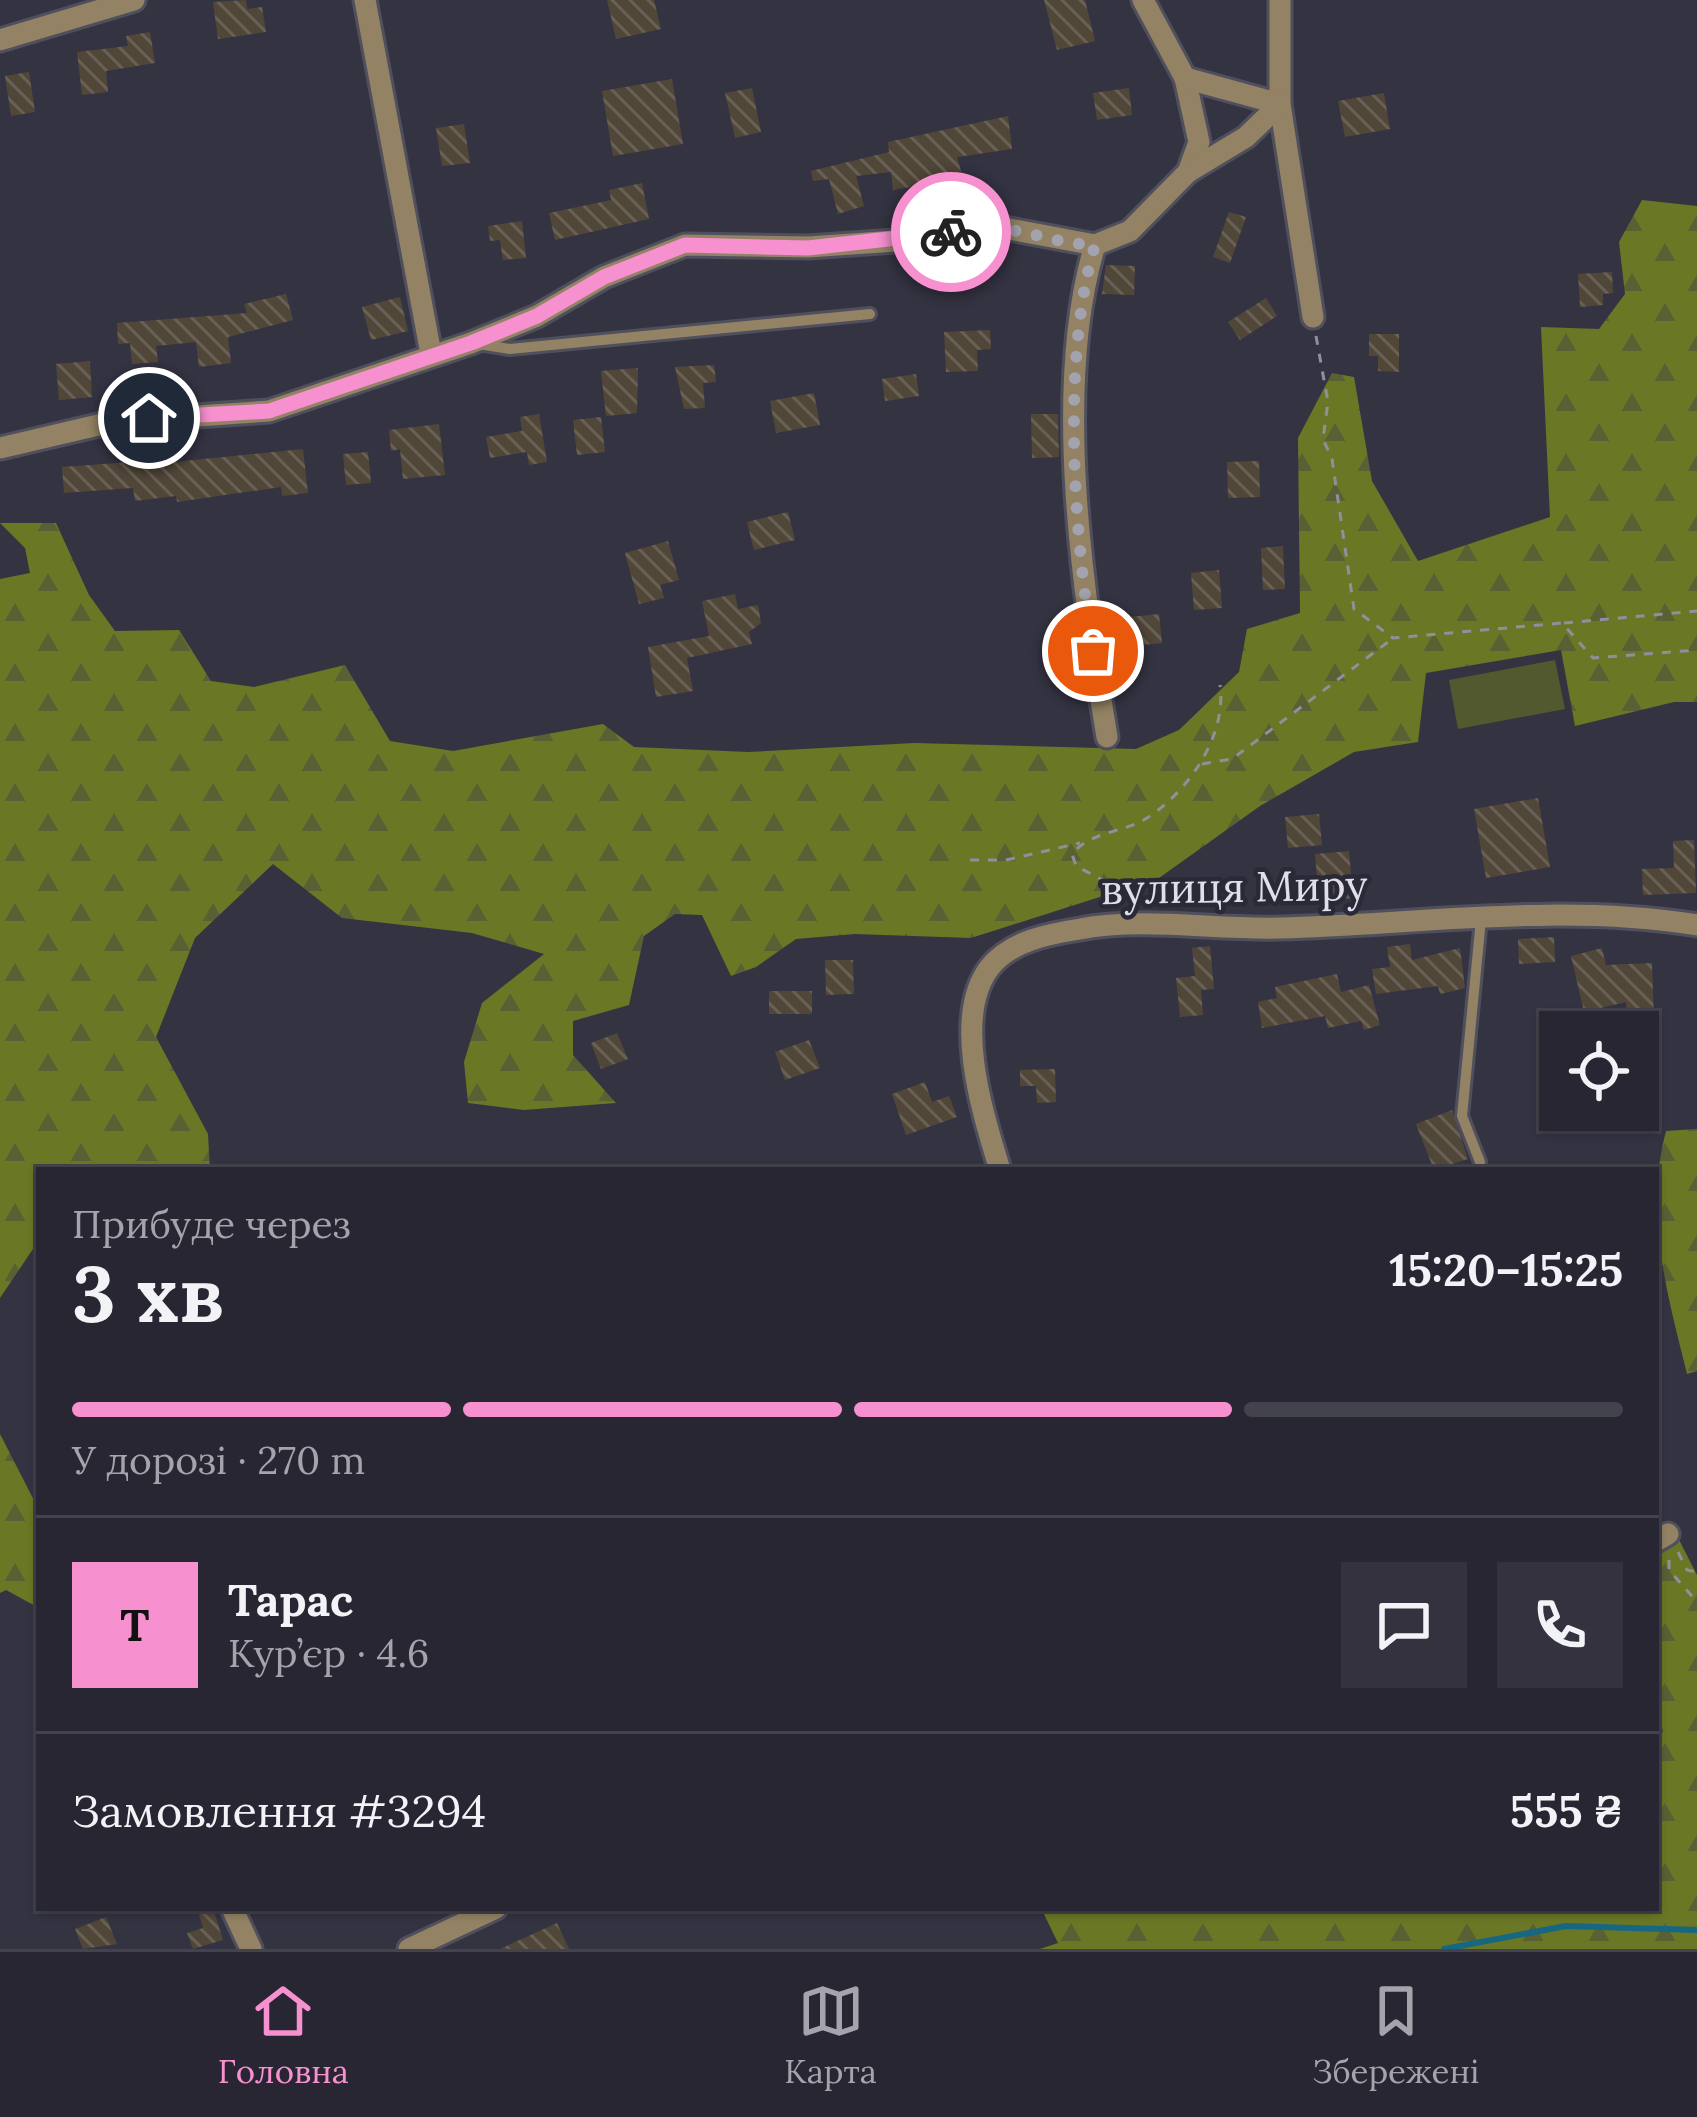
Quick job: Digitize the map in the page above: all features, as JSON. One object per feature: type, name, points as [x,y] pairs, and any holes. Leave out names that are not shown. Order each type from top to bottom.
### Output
[{"type":"street","points":[[0,40],[134,0]]},
{"type":"street","points":[[365,0],[430,355]]},
{"type":"street","points":[[1143,0],[1185,78],[1199,142],[1188,172]]},
{"type":"street","points":[[1280,0],[1280,104],[1313,316]]},
{"type":"street","points":[[1185,78],[1280,104]]},
{"type":"street","points":[[0,448],[111,422],[269,411],[471,343],[537,316],[604,277],[685,245],[808,248],[910,240],[988,225],[1095,245],[1130,231],[1188,172],[1246,137],[1280,104]]},
{"type":"street","points":[[1095,245],[1080,294],[1075,412],[1086,607],[1107,737]]},
{"type":"street","name":"вулиця Миру","points":[[999,1167],[976,1088],[973,1048],[986,973],[1001,956],[1027,941],[1128,925],[1244,929],[1630,914],[1697,926]]},
{"type":"street","points":[[233,1911],[250,1949]]},
{"type":"street","points":[[410,1949],[490,1911]]},
{"type":"lane","points":[[471,343],[510,349],[870,314]]},
{"type":"lane","points":[[1480,1162],[1462,1116],[1481,920]]},
{"type":"path","points":[[1313,316],[1328,402],[1323,439],[1332,460],[1354,609],[1393,638]]},
{"type":"path","points":[[1202,764],[1232,759],[1393,638],[1697,610]]},
{"type":"path","points":[[1562,623],[1593,658],[1697,650]]},
{"type":"path","points":[[970,860],[1006,860],[1082,843],[1147,818],[1202,764],[1223,706],[1220,685]]},
{"type":"path","points":[[1082,843],[1072,854],[1076,866],[1129,894],[1137,907],[1128,925]]},
{"type":"path","points":[[1662,1538],[1688,1570],[1697,1572]]},
{"type":"path","points":[[1669,1570],[1697,1602]]},
{"type":"green space","points":[[1642,200],[1697,206],[1697,702],[1674,702],[1575,726],[1561,650],[1426,673],[1418,742],[1354,752],[1260,806],[1159,878],[971,938],[855,934],[796,939],[756,967],[731,976],[702,915],[675,914],[644,936],[629,1005],[573,1021],[573,1055],[616,1103],[524,1110],[468,1103],[464,1062],[482,1003],[544,954],[472,933],[342,918],[273,864],[195,938],[156,1037],[208,1134],[210,1167],[36,1167],[36,1244],[0,1298],[0,579],[30,573],[25,548],[0,523],[56,523],[89,595],[115,631],[179,630],[211,681],[254,687],[345,665],[390,741],[453,751],[603,724],[634,747],[748,752],[914,743],[1136,749],[1179,730],[1239,672],[1247,629],[1300,613],[1298,438],[1332,373],[1354,377],[1372,481],[1418,561],[1550,517],[1541,327],[1599,329],[1625,294],[1619,242]]},
{"type":"green space","points":[[1555,660],[1565,709],[1458,729],[1449,680]]},
{"type":"green space","points":[[1697,1129],[1697,1371],[1687,1374],[1659,1233],[1659,1172],[1666,1131]]},
{"type":"green space","points":[[0,1434],[36,1504],[36,1606],[6,1590],[0,1593]]},
{"type":"green space","points":[[1673,1528],[1697,1575],[1697,1949],[1040,1949],[1058,1943],[1042,1911],[1659,1911],[1659,1743],[1663,1730],[1659,1724],[1659,1537]]},
{"type":"building","points":[[246,0],[247,9],[262,7],[266,32],[218,39],[213,2]]},
{"type":"building","points":[[607,0],[654,0],[661,29],[616,39]]},
{"type":"building","points":[[1044,0],[1085,0],[1095,41],[1057,50]]},
{"type":"building","points":[[150,32],[155,63],[106,71],[108,92],[82,95],[77,52],[128,46],[126,36]]},
{"type":"building","points":[[29,72],[35,112],[11,116],[5,76]]},
{"type":"building","points":[[672,79],[683,144],[613,156],[602,91]]},
{"type":"building","points":[[752,88],[761,132],[735,138],[725,93]]},
{"type":"building","points":[[1129,88],[1132,115],[1097,120],[1093,93]]},
{"type":"building","points":[[1384,93],[1390,129],[1345,137],[1338,101]]},
{"type":"building","points":[[1008,116],[1012,149],[957,157],[963,178],[893,190],[891,172],[856,176],[864,206],[838,214],[829,179],[813,181],[811,171],[889,152],[888,142]]},
{"type":"building","points":[[464,124],[470,163],[442,166],[436,128]]},
{"type":"building","points":[[642,183],[649,219],[555,240],[549,213],[611,200],[609,190]]},
{"type":"building","points":[[1229,212],[1246,217],[1230,263],[1213,257]]},
{"type":"building","points":[[522,221],[526,258],[503,260],[500,240],[490,241],[488,226]]},
{"type":"building","points":[[1106,265],[1135,266],[1134,295],[1102,294]]},
{"type":"building","points":[[1612,272],[1613,293],[1603,294],[1603,305],[1580,307],[1578,274]]},
{"type":"building","points":[[286,294],[293,320],[228,337],[231,363],[199,367],[196,342],[156,346],[158,362],[132,364],[130,343],[118,344],[117,323],[247,313],[244,304]]},
{"type":"building","points":[[400,297],[408,331],[371,340],[362,307]]},
{"type":"building","points":[[1266,298],[1277,316],[1240,340],[1228,322]]},
{"type":"building","points":[[990,330],[991,349],[977,350],[978,371],[946,372],[944,332]]},
{"type":"building","points":[[1369,334],[1399,334],[1399,372],[1378,371],[1378,356],[1369,356]]},
{"type":"building","points":[[90,361],[92,397],[59,400],[56,364]]},
{"type":"building","points":[[714,365],[716,382],[703,383],[705,408],[684,409],[675,367]]},
{"type":"building","points":[[638,368],[637,413],[606,416],[601,371]]},
{"type":"building","points":[[916,374],[919,396],[885,401],[882,379]]},
{"type":"building","points":[[814,393],[820,425],[776,433],[770,401]]},
{"type":"building","points":[[539,414],[547,462],[529,465],[527,452],[490,458],[486,437],[522,431],[520,417]]},
{"type":"building","points":[[1031,414],[1058,414],[1059,457],[1032,458]]},
{"type":"building","points":[[601,417],[605,452],[577,455],[573,420]]},
{"type":"building","points":[[439,424],[445,475],[403,479],[400,449],[391,451],[389,430]]},
{"type":"building","points":[[152,443],[154,464],[303,449],[308,493],[282,496],[281,487],[177,502],[176,496],[135,501],[133,488],[64,493],[62,467],[130,462],[127,446]]},
{"type":"building","points":[[368,452],[371,483],[346,485],[343,454]]},
{"type":"building","points":[[1259,461],[1260,497],[1228,498],[1227,462]]},
{"type":"building","points":[[788,512],[795,540],[754,550],[747,522]]},
{"type":"building","points":[[668,541],[679,580],[660,585],[664,598],[639,604],[625,553]]},
{"type":"building","points":[[1283,546],[1285,589],[1263,590],[1261,548]]},
{"type":"building","points":[[1219,570],[1222,608],[1194,610],[1191,573]]},
{"type":"building","points":[[735,594],[738,609],[758,605],[761,623],[749,632],[752,644],[687,658],[693,691],[656,697],[648,647],[709,636],[702,601]]},
{"type":"building","points":[[1159,614],[1162,643],[1123,647],[1120,618]]},
{"type":"building","points":[[1538,798],[1550,867],[1486,878],[1474,809]]},
{"type":"building","points":[[1319,814],[1322,845],[1288,848],[1285,817]]},
{"type":"building","points":[[1694,840],[1696,893],[1643,895],[1642,869],[1674,868],[1673,841]]},
{"type":"building","points":[[1349,851],[1353,898],[1319,901],[1315,854]]},
{"type":"building","points":[[1554,937],[1555,962],[1519,964],[1518,939]]},
{"type":"building","points":[[1410,944],[1412,960],[1460,948],[1465,988],[1440,994],[1438,986],[1376,994],[1372,969],[1390,967],[1387,947]]},
{"type":"building","points":[[1210,946],[1214,989],[1201,990],[1203,1015],[1180,1017],[1176,978],[1195,976],[1192,948]]},
{"type":"building","points":[[1602,948],[1606,965],[1652,963],[1654,1011],[1626,1011],[1626,1002],[1584,1011],[1571,956]]},
{"type":"building","points":[[825,960],[853,960],[854,994],[826,995]]},
{"type":"building","points":[[1337,974],[1341,992],[1369,985],[1380,1025],[1364,1030],[1361,1021],[1328,1028],[1325,1016],[1262,1028],[1258,1002],[1277,998],[1275,987]]},
{"type":"building","points":[[769,991],[812,991],[812,1014],[769,1014]]},
{"type":"building","points":[[617,1033],[628,1059],[601,1069],[591,1043]]},
{"type":"building","points":[[809,1040],[820,1068],[785,1080],[775,1052]]},
{"type":"building","points":[[1055,1069],[1056,1102],[1037,1103],[1036,1086],[1020,1086],[1020,1070]]},
{"type":"building","points":[[925,1082],[932,1102],[949,1096],[957,1117],[906,1135],[892,1094]]},
{"type":"building","points":[[1452,1110],[1468,1159],[1433,1167],[1416,1124]]},
{"type":"building","points":[[198,1911],[214,1911],[223,1940],[193,1949],[187,1933],[203,1928]]},
{"type":"building","points":[[106,1917],[117,1944],[83,1949],[75,1929]]},
{"type":"building","points":[[557,1923],[569,1949],[500,1949]]},
{"type":"waterway","points":[[1444,1949],[1566,1926],[1697,1930]]},
{"type":"way so far","points":[[951,232],[988,225],[1025,228],[1073,244],[1095,245],[1080,294],[1075,412],[1086,607],[1093,651]]},
{"type":"route","points":[[149,418],[269,411],[471,343],[537,316],[604,277],[685,245],[808,248],[951,232]]}]
